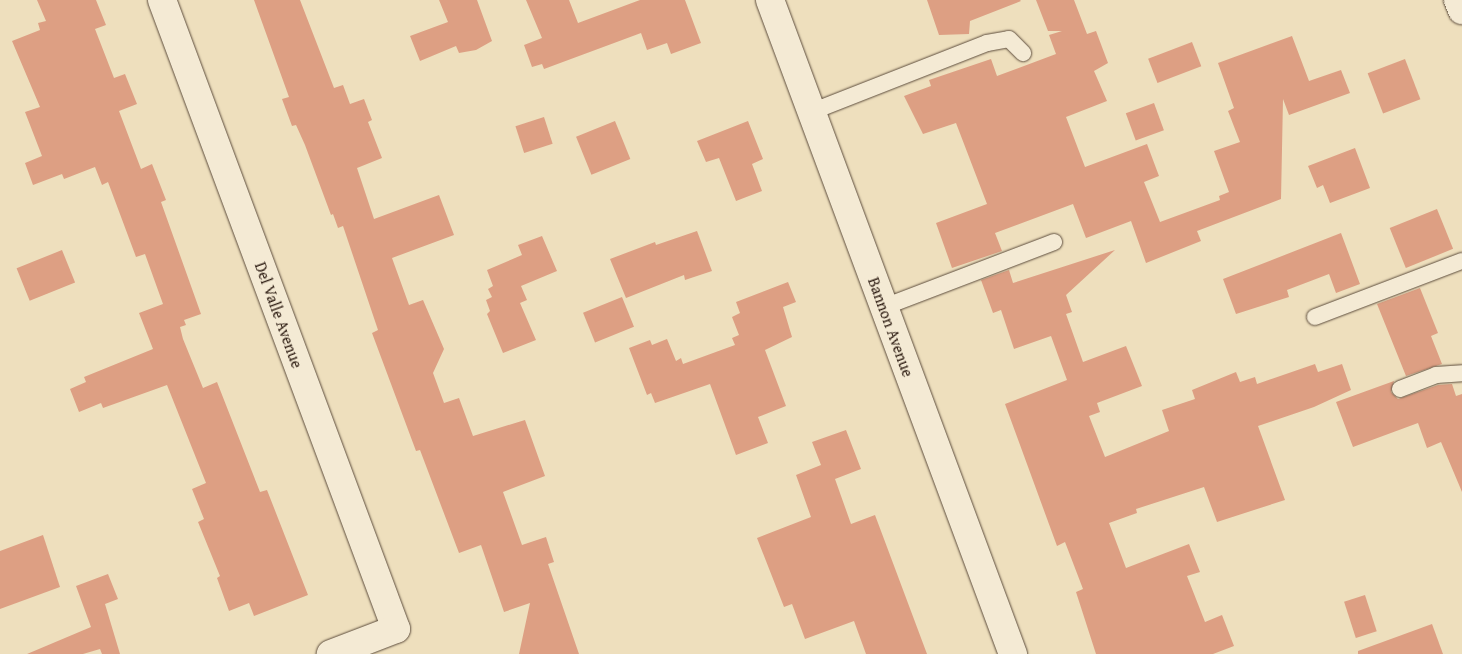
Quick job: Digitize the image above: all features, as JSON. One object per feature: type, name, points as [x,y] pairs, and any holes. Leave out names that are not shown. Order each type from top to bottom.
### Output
[{"type":"street","name":"Del Valle Avenue","points":[[162,0],[396,629],[331,654]]},
{"type":"street","name":"Bannon Avenue","points":[[770,0],[1012,654]]},
{"type":"street","points":[[1458,0],[1462,10]]},
{"type":"lane","points":[[811,112],[987,43],[1009,39],[1023,53]]},
{"type":"lane","points":[[884,308],[1054,242]]},
{"type":"lane","points":[[1314,317],[1462,261]]},
{"type":"lane","points":[[1400,389],[1436,375],[1462,374]]},
{"type":"building","points":[[37,0],[96,0],[106,25],[95,29],[114,78],[125,74],[137,104],[119,111],[141,169],[152,164],[166,200],[161,202],[201,314],[184,320],[186,325],[180,327],[183,339],[203,388],[217,382],[260,492],[267,490],[308,595],[254,616],[249,603],[229,611],[217,578],[220,576],[198,522],[204,519],[192,489],[206,483],[167,385],[103,408],[101,403],[79,412],[70,389],[86,382],[84,377],[153,349],[139,313],[163,304],[145,254],[136,257],[108,182],[102,185],[95,167],[64,179],[62,174],[33,185],[25,163],[42,156],[25,112],[40,107],[12,41],[40,30],[38,23],[46,21]]},
{"type":"building","points":[[254,0],[300,0],[334,88],[343,85],[350,104],[364,99],[372,120],[368,122],[382,158],[357,168],[374,219],[439,195],[454,235],[392,258],[409,305],[423,300],[444,349],[433,373],[444,403],[459,398],[473,436],[525,420],[545,476],[503,492],[522,545],[546,537],[554,562],[548,564],[579,654],[519,654],[530,603],[504,612],[481,545],[459,553],[420,450],[416,451],[372,333],[378,330],[343,226],[338,228],[333,214],[331,215],[305,145],[296,125],[292,126],[282,99],[289,97]]},
{"type":"building","points":[[439,0],[477,0],[492,41],[476,50],[459,53],[456,46],[420,61],[410,36],[448,22]]},
{"type":"building","points":[[526,0],[569,0],[578,23],[640,0],[685,0],[701,43],[671,54],[667,43],[647,50],[641,33],[544,69],[542,64],[532,67],[524,45],[542,38]]},
{"type":"building","points":[[927,0],[1021,1],[970,21],[969,34],[939,35]]},
{"type":"building","points":[[1036,0],[1074,0],[1087,34],[1096,31],[1108,63],[1094,71],[1107,101],[1066,117],[1085,167],[1147,144],[1159,176],[1144,182],[1160,222],[1220,200],[1219,196],[1229,192],[1214,151],[1240,142],[1228,111],[1234,108],[1218,63],[1292,36],[1309,81],[1341,70],[1350,93],[1289,115],[1283,99],[1281,199],[1197,231],[1201,241],[1146,263],[1131,221],[1086,238],[1073,204],[995,233],[1002,251],[952,268],[936,223],[987,204],[956,123],[923,134],[904,96],[931,86],[929,80],[991,59],[997,76],[1056,54],[1049,35],[1062,31],[1048,31]]},
{"type":"building","points":[[1192,42],[1201,66],[1157,83],[1148,59]]},
{"type":"building","points":[[1405,59],[1420,99],[1383,113],[1368,73]]},
{"type":"building","points":[[1154,103],[1164,130],[1136,141],[1126,113]]},
{"type":"building","points":[[544,117],[553,144],[524,153],[515,126]]},
{"type":"building","points":[[615,121],[630,159],[591,175],[576,137]]},
{"type":"building","points":[[748,121],[763,159],[752,164],[762,191],[736,201],[719,158],[706,162],[697,141]]},
{"type":"building","points":[[1355,148],[1370,188],[1330,203],[1323,185],[1317,188],[1308,166]]},
{"type":"building","points":[[1437,209],[1453,249],[1406,268],[1390,228]]},
{"type":"building","points":[[697,231],[712,271],[685,280],[684,275],[626,298],[610,259],[655,242],[656,245]]},
{"type":"building","points":[[1341,233],[1360,284],[1336,293],[1329,274],[1287,290],[1289,297],[1236,314],[1223,279]]},
{"type":"building","points":[[542,236],[557,271],[521,286],[527,300],[520,303],[536,340],[503,353],[487,314],[490,311],[486,300],[492,297],[488,289],[493,286],[487,270],[522,255],[518,245]]},
{"type":"building","points":[[62,250],[75,282],[30,301],[17,268]]},
{"type":"building","points":[[1115,250],[1066,295],[1072,312],[1066,314],[1083,362],[1126,346],[1142,386],[1097,403],[1100,412],[1089,416],[1105,457],[1169,431],[1162,410],[1195,399],[1192,390],[1236,372],[1240,382],[1255,377],[1257,384],[1315,364],[1318,372],[1342,364],[1351,390],[1314,407],[1258,426],[1285,500],[1217,522],[1204,487],[1136,509],[1137,513],[1109,523],[1126,568],[1189,544],[1200,572],[1187,576],[1205,622],[1222,615],[1234,646],[1213,654],[1096,654],[1076,592],[1083,589],[1065,542],[1057,546],[1005,404],[1067,380],[1051,336],[1014,349],[1001,310],[993,313],[981,280],[1009,270],[1013,283]]},
{"type":"building","points":[[788,282],[796,302],[783,307],[792,337],[765,350],[786,406],[758,417],[768,443],[736,455],[710,384],[655,403],[651,393],[647,395],[629,348],[650,340],[652,345],[667,339],[676,361],[681,358],[683,364],[735,345],[732,338],[739,335],[732,317],[740,313],[736,302]]},
{"type":"building","points":[[1420,288],[1438,333],[1431,336],[1442,364],[1406,376],[1377,304]]},
{"type":"building","points":[[622,297],[634,327],[595,342],[583,313]]},
{"type":"building","points":[[1394,381],[1391,392],[1398,399],[1438,385],[1452,384],[1456,396],[1462,394],[1462,492],[1441,442],[1427,448],[1418,423],[1353,447],[1336,402]]},
{"type":"building","points":[[846,430],[861,469],[835,479],[851,524],[875,515],[927,654],[866,654],[854,621],[805,639],[792,604],[784,607],[757,538],[811,517],[796,475],[821,465],[812,442]]},
{"type":"building","points":[[43,535],[60,587],[0,609],[0,551]]},
{"type":"building","points":[[108,574],[118,599],[105,604],[120,654],[102,654],[100,649],[83,654],[27,654],[91,627],[76,586]]},
{"type":"building","points":[[1365,595],[1377,631],[1356,638],[1344,602]]},
{"type":"building","points":[[1432,624],[1443,654],[1358,654],[1358,651]]}]
